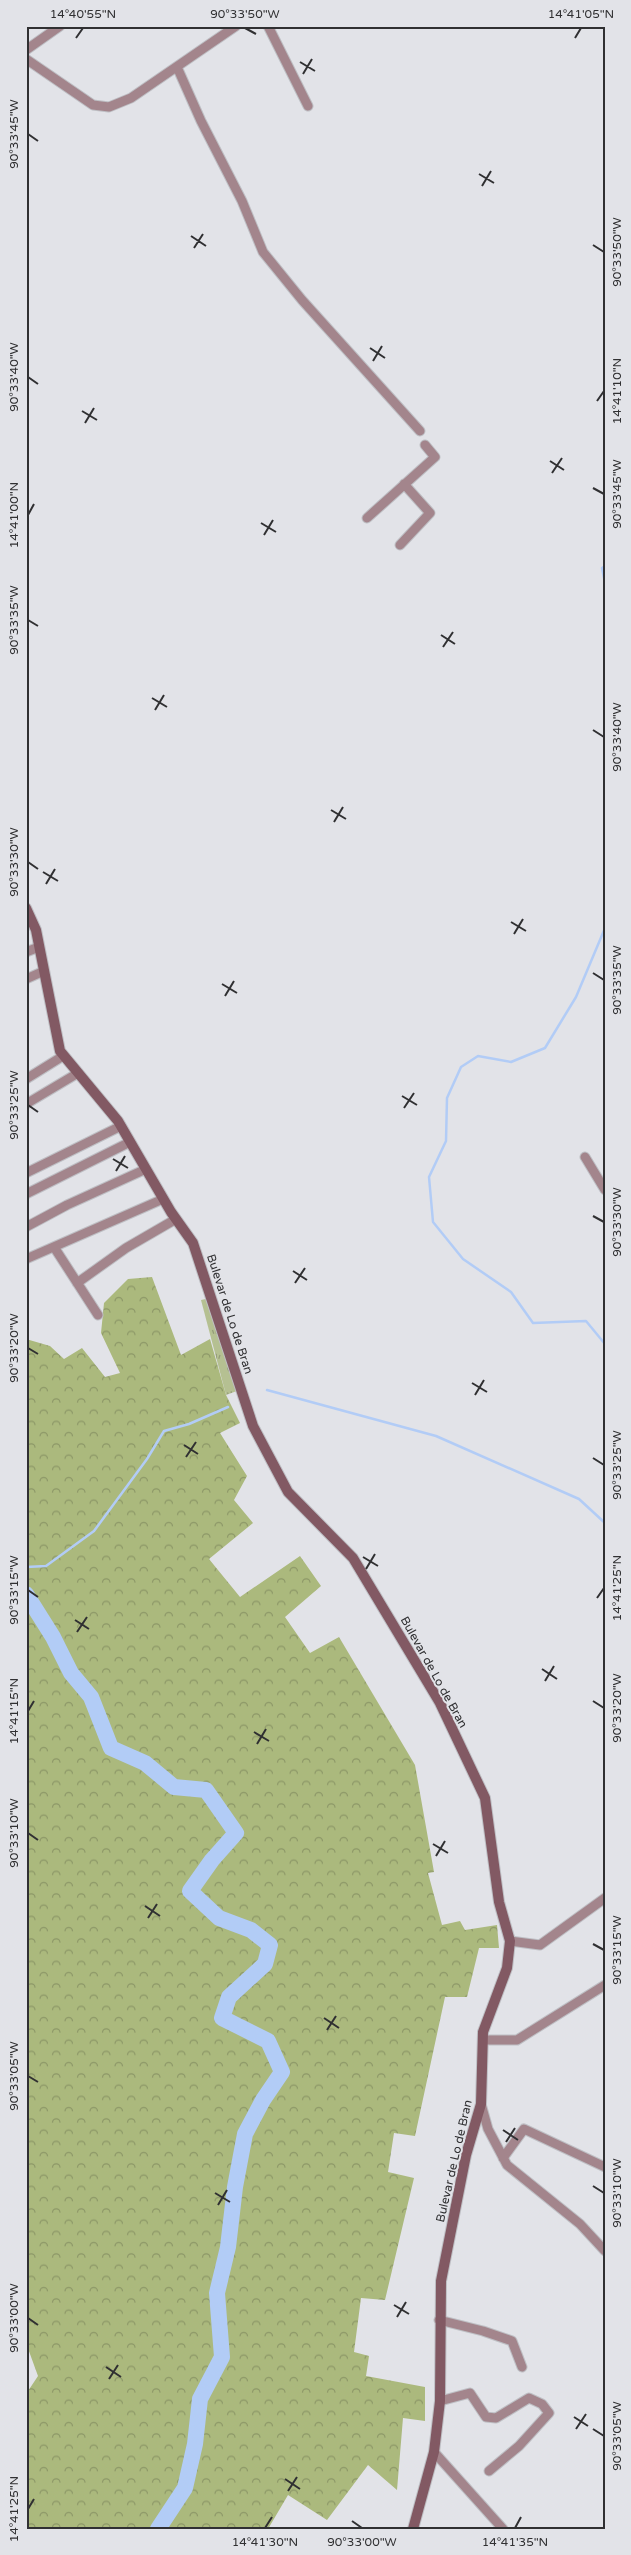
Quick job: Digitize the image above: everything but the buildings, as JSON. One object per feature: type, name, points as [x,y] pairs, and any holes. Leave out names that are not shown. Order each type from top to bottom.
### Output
[{"type":"street","points":[[26,50],[60,26]]},
{"type":"street","points":[[26,59],[93,104],[109,107],[131,98],[236,26]]},
{"type":"street","points":[[268,26],[308,106]]},
{"type":"street","points":[[177,66],[242,201],[263,252],[302,300],[420,431]]},
{"type":"street","points":[[367,518],[435,457],[425,445]]},
{"type":"street","points":[[400,545],[430,513],[404,484]]},
{"type":"street","name":"Bulevar de Lo de Bran","points":[[26,908],[36,930],[60,1052],[121,1126],[163,1199],[194,1243],[253,1426],[288,1492],[353,1558],[440,1703],[485,1798],[499,1902],[510,1941],[507,1968],[483,2032],[481,2104],[466,2155],[441,2281],[439,2320],[440,2401],[434,2452],[413,2529]]},
{"type":"street","points":[[26,952],[39,947]]},
{"type":"street","points":[[26,979],[44,971]]},
{"type":"street","points":[[26,1079],[63,1056]]},
{"type":"street","points":[[26,1104],[78,1073]]},
{"type":"street","points":[[26,1173],[121,1126]]},
{"type":"street","points":[[26,1194],[130,1142]]},
{"type":"street","points":[[585,1156],[605,1190]]},
{"type":"street","points":[[26,1228],[67,1205],[146,1169]]},
{"type":"street","points":[[26,1259],[163,1199]]},
{"type":"street","points":[[77,1283],[126,1248],[176,1219]]},
{"type":"street","points":[[54,1247],[98,1316]]},
{"type":"street","points":[[510,1941],[540,1945],[605,1898]]},
{"type":"street","points":[[483,2040],[517,2040],[605,1985]]},
{"type":"street","points":[[481,2104],[488,2130],[507,2165],[580,2224],[605,2251]]},
{"type":"street","points":[[503,2158],[524,2129],[605,2168]]},
{"type":"street","points":[[439,2320],[483,2331],[512,2342],[522,2367]]},
{"type":"street","points":[[440,2401],[470,2393],[486,2417],[496,2418],[528,2398],[542,2404],[549,2412],[519,2446],[489,2471]]},
{"type":"street","points":[[434,2452],[503,2529]]},
{"type":"green space","points":[[152,1277],[181,1355],[210,1339],[226,1395],[240,1423],[220,1433],[247,1476],[234,1500],[253,1523],[209,1559],[240,1597],[300,1556],[321,1586],[285,1617],[310,1653],[339,1637],[415,1765],[434,1872],[428,1873],[442,1925],[460,1921],[465,1930],[497,1925],[499,1948],[479,1948],[467,1997],[445,1997],[415,2136],[394,2133],[388,2172],[414,2178],[385,2300],[361,2298],[354,2352],[369,2356],[366,2376],[425,2387],[425,2421],[403,2418],[397,2490],[368,2465],[327,2520],[288,2495],[268,2529],[26,2529],[26,2394],[38,2376],[26,2343],[26,1339],[50,1346],[64,1359],[82,1348],[105,1377],[120,1373],[101,1333],[104,1303],[128,1279]]},
{"type":"green space","points":[[215,1297],[245,1388],[226,1395],[201,1300]]},
{"type":"waterway","points":[[605,566],[602,568],[605,583]]},
{"type":"waterway","points":[[605,928],[576,997],[545,1048],[511,1062],[478,1056],[461,1067],[447,1098],[446,1141],[429,1177],[433,1222],[463,1259],[511,1292],[533,1323],[586,1321],[605,1344]]},
{"type":"waterway","points":[[267,1390],[436,1436],[579,1499],[605,1523]]},
{"type":"waterway","points":[[26,1567],[46,1566],[94,1531],[147,1459],[164,1431],[189,1424],[228,1407]]},
{"type":"waterway","points":[[26,1594],[53,1637],[71,1673],[91,1697],[111,1748],[145,1763],[174,1787],[206,1790],[236,1833],[212,1860],[190,1891],[219,1918],[251,1930],[270,1945],[265,1964],[229,1997],[222,2018],[268,2041],[282,2072],[263,2100],[245,2134],[235,2187],[228,2247],[217,2293],[222,2357],[200,2399],[195,2444],[185,2488],[158,2529]]}]
